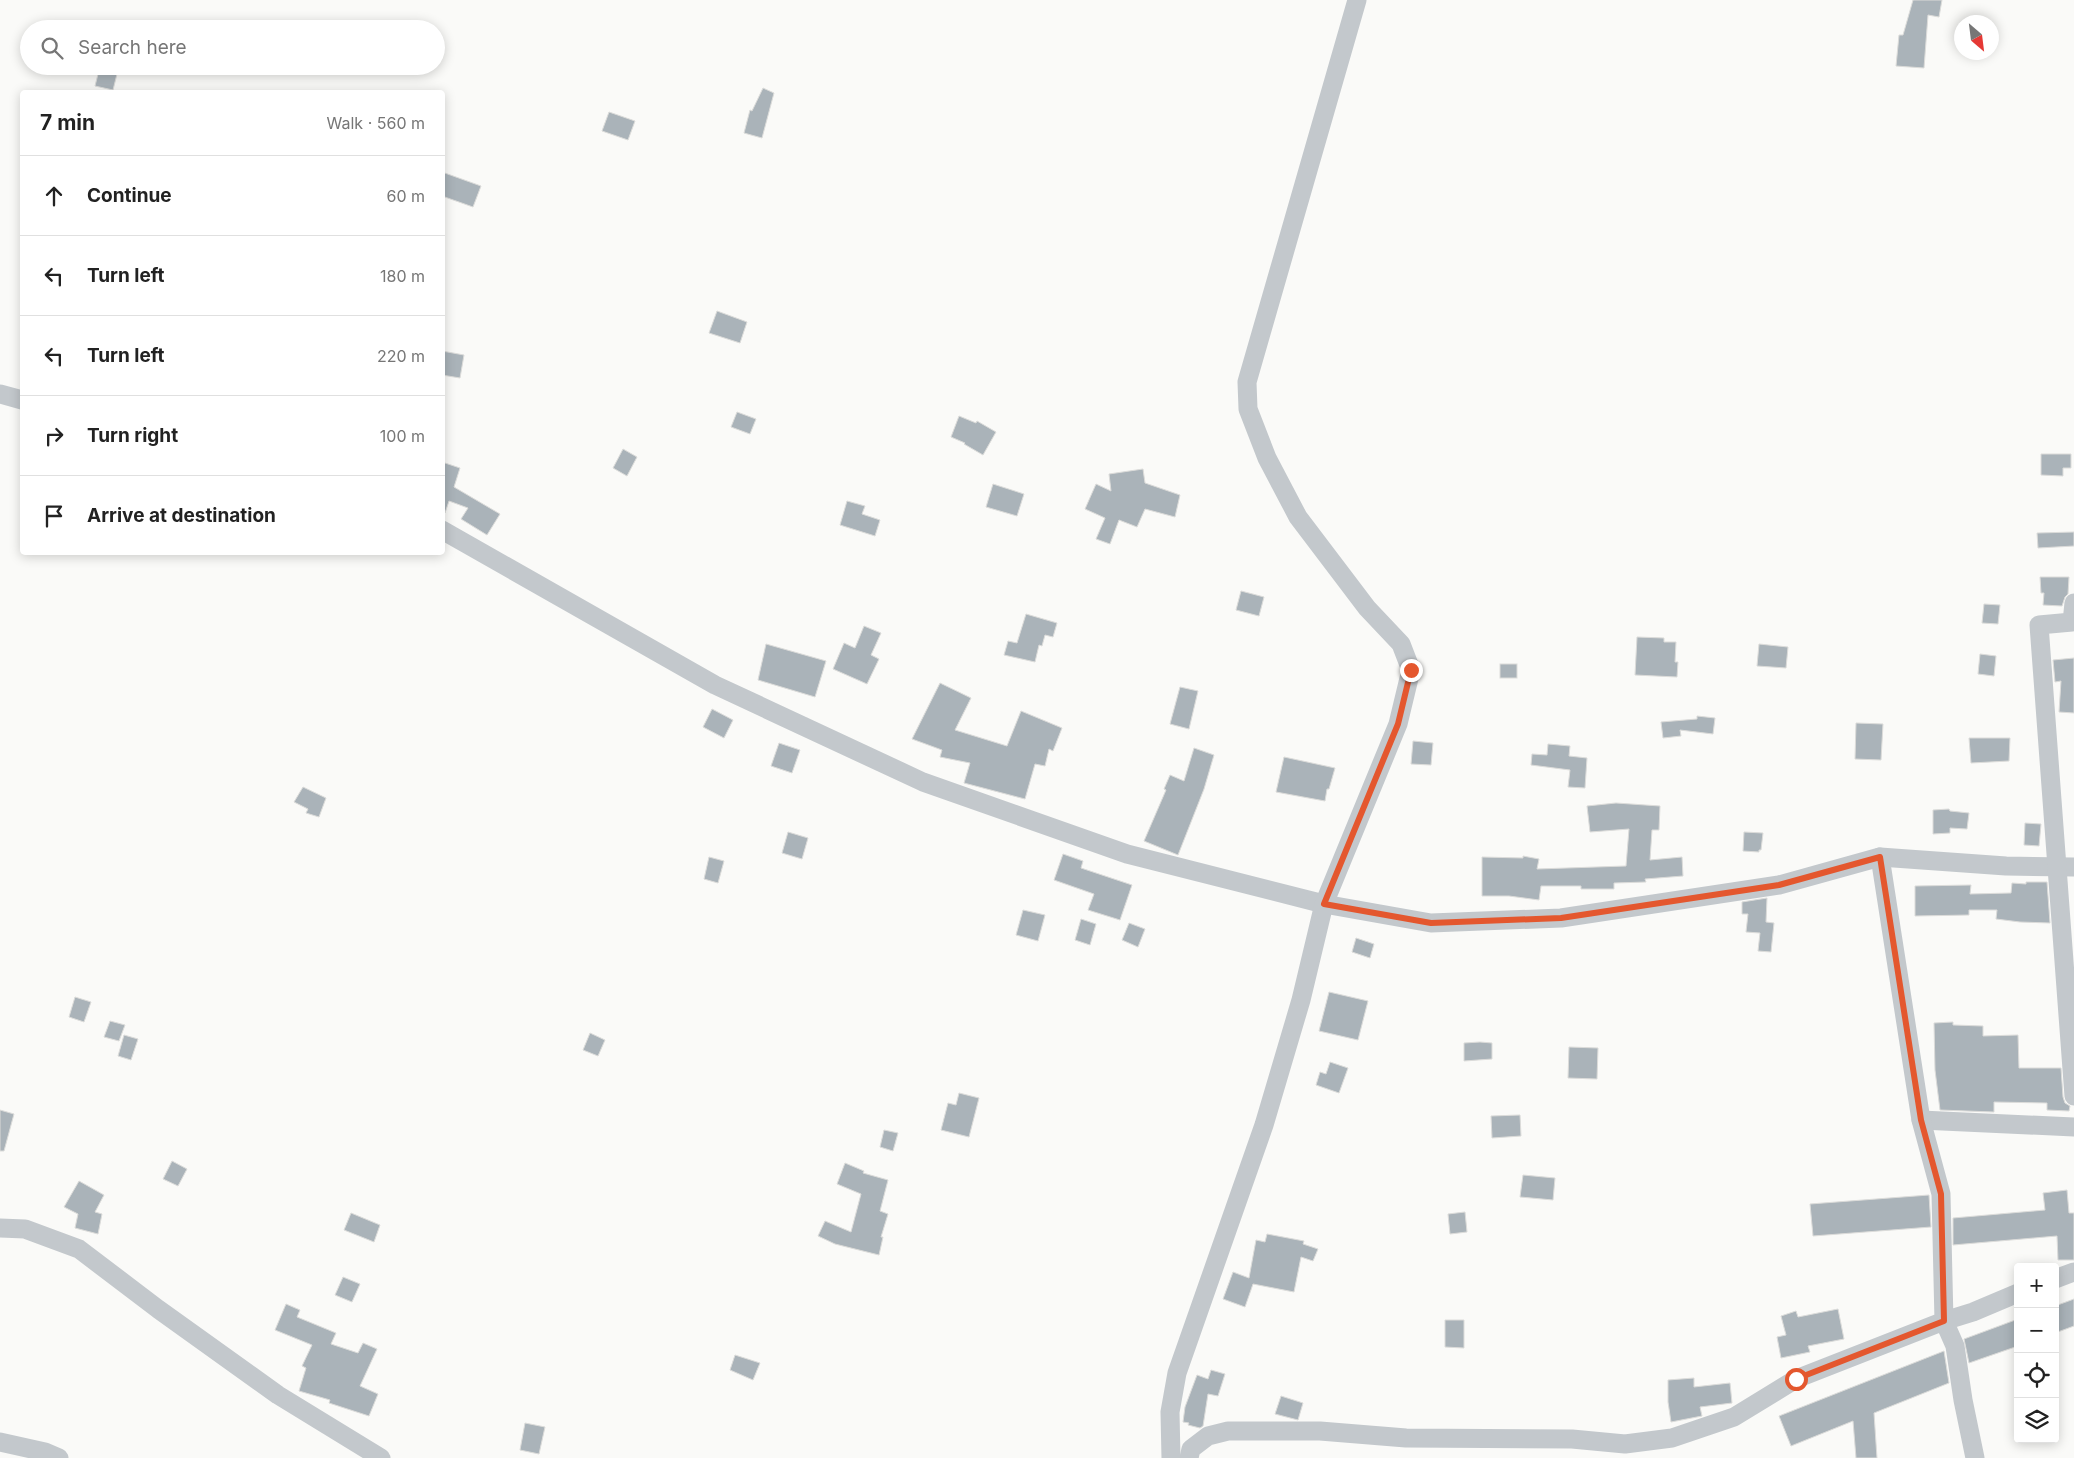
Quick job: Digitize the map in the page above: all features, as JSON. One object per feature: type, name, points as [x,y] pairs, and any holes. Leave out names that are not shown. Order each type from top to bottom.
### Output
[{"type":"street","points":[[1171,1458],[1170,1412],[1177,1373],[1264,1125],[1302,1000],[1324,904],[1398,724],[1411,670],[1401,644],[1367,608],[1298,517],[1267,458],[1248,409],[1247,382],[1357,0]]},
{"type":"street","points":[[0,394],[20,399]]},
{"type":"street","points":[[445,532],[715,685],[923,782],[1127,854],[1324,904],[1431,923],[1561,918],[1779,885],[1880,857],[2006,866],[2066,867]]},
{"type":"street","points":[[2074,603],[2072,622],[2038,625],[2066,867],[2074,1096]]},
{"type":"street","points":[[1880,857],[1921,1120],[1941,1194],[1944,1321],[1955,1346],[1963,1400],[1975,1458]]},
{"type":"street","points":[[1921,1120],[2074,1127]]},
{"type":"street","points":[[0,1228],[25,1229],[78,1249],[278,1395],[382,1458]]},
{"type":"street","points":[[2059,1278],[2074,1272]]},
{"type":"street","points":[[1189,1458],[1192,1449],[1208,1436],[1228,1431],[1320,1431],[1406,1438],[1572,1439],[1625,1444],[1672,1438],[1734,1418],[1796,1379],[2014,1295]]},
{"type":"street","points":[[0,1442],[45,1452],[59,1458]]},
{"type":"building","points":[[1913,0],[1942,0],[1939,17],[1928,15],[1924,68],[1896,66],[1899,35],[1903,35]]},
{"type":"building","points":[[98,75],[117,75],[113,90],[95,86]]},
{"type":"building","points":[[763,88],[774,93],[762,138],[744,133],[750,110],[752,111]]},
{"type":"building","points":[[609,112],[635,121],[628,140],[602,131]]},
{"type":"building","points":[[445,173],[481,186],[473,207],[445,197]]},
{"type":"building","points":[[717,311],[747,322],[740,343],[709,333]]},
{"type":"building","points":[[445,352],[464,355],[460,378],[445,376]]},
{"type":"building","points":[[737,412],[756,419],[750,434],[731,427]]},
{"type":"building","points":[[959,416],[976,423],[977,421],[996,432],[983,455],[965,443],[951,437]]},
{"type":"building","points":[[623,449],[637,457],[627,476],[613,468]]},
{"type":"building","points":[[2041,454],[2071,454],[2071,468],[2063,468],[2063,476],[2041,475]]},
{"type":"building","points":[[445,463],[460,468],[454,487],[500,514],[487,535],[461,519],[468,508],[449,501],[445,513]]},
{"type":"building","points":[[1143,469],[1145,483],[1180,495],[1175,517],[1145,509],[1137,527],[1119,520],[1110,544],[1096,539],[1105,518],[1085,509],[1096,484],[1111,491],[1109,474]]},
{"type":"building","points":[[993,484],[1024,494],[1017,516],[986,507]]},
{"type":"building","points":[[847,501],[865,506],[862,514],[880,520],[875,536],[840,525]]},
{"type":"building","points":[[2074,532],[2074,546],[2038,548],[2037,533]]},
{"type":"building","points":[[2040,577],[2069,577],[2068,594],[2062,606],[2043,605],[2044,593],[2041,593]]},
{"type":"building","points":[[1241,591],[1264,597],[1259,616],[1236,610]]},
{"type":"building","points":[[1984,604],[2000,605],[1998,624],[1982,623]]},
{"type":"building","points":[[1026,614],[1057,623],[1053,637],[1045,635],[1042,646],[1039,645],[1035,662],[1004,655],[1008,641],[1017,643]]},
{"type":"building","points":[[864,626],[881,633],[871,655],[879,659],[867,684],[833,669],[844,643],[855,648]]},
{"type":"building","points":[[1637,637],[1664,638],[1664,642],[1676,642],[1675,662],[1678,662],[1677,677],[1635,675]]},
{"type":"building","points":[[766,644],[826,661],[815,697],[758,680]]},
{"type":"building","points":[[1759,644],[1788,647],[1786,668],[1757,666]]},
{"type":"building","points":[[1980,654],[1996,656],[1994,676],[1978,674]]},
{"type":"building","points":[[2074,658],[2074,713],[2059,712],[2061,681],[2055,682],[2053,660]]},
{"type":"building","points":[[1500,664],[1517,664],[1517,678],[1500,678]]},
{"type":"building","points":[[940,683],[971,698],[955,730],[1007,746],[1021,711],[1062,728],[1053,751],[1049,749],[1045,766],[1035,764],[1025,799],[964,783],[970,763],[940,757],[942,750],[912,739]]},
{"type":"building","points":[[1180,687],[1198,691],[1189,729],[1170,724]]},
{"type":"building","points":[[712,709],[733,720],[724,738],[703,727]]},
{"type":"building","points":[[1697,716],[1715,718],[1713,734],[1680,730],[1681,736],[1663,738],[1661,722],[1697,719]]},
{"type":"building","points":[[1856,723],[1883,724],[1881,760],[1855,759]]},
{"type":"building","points":[[1969,738],[2010,738],[2009,761],[1971,763]]},
{"type":"building","points":[[1413,741],[1433,743],[1431,765],[1411,764]]},
{"type":"building","points":[[779,743],[800,750],[792,773],[771,766]]},
{"type":"building","points":[[1548,744],[1570,746],[1569,756],[1587,758],[1585,788],[1568,787],[1570,770],[1531,765],[1532,754],[1547,755]]},
{"type":"building","points":[[1194,748],[1214,755],[1204,789],[1178,855],[1144,841],[1166,790],[1164,789],[1170,775],[1184,781]]},
{"type":"building","points":[[1284,757],[1335,768],[1329,789],[1327,789],[1325,801],[1276,792]]},
{"type":"building","points":[[303,787],[326,798],[319,817],[306,813],[308,809],[294,802]]},
{"type":"building","points":[[1616,803],[1660,806],[1659,830],[1652,830],[1650,860],[1682,857],[1683,876],[1645,879],[1646,882],[1614,883],[1614,889],[1581,889],[1581,886],[1541,886],[1539,900],[1509,896],[1482,896],[1482,857],[1523,858],[1523,856],[1539,859],[1537,869],[1626,866],[1629,829],[1590,832],[1587,806]]},
{"type":"building","points":[[1949,809],[1950,811],[1969,813],[1967,829],[1950,828],[1950,833],[1933,834],[1933,810]]},
{"type":"building","points":[[2025,823],[2041,824],[2039,846],[2024,845]]},
{"type":"building","points":[[788,832],[808,838],[802,859],[782,853]]},
{"type":"building","points":[[1744,832],[1763,833],[1761,850],[1759,852],[1743,851]]},
{"type":"building","points":[[1063,854],[1083,861],[1081,868],[1132,885],[1120,920],[1088,910],[1094,894],[1054,880]]},
{"type":"building","points":[[709,857],[724,861],[718,883],[704,879]]},
{"type":"building","points":[[2026,882],[2047,882],[2050,923],[1996,919],[1997,910],[1969,910],[1969,915],[1915,916],[1915,886],[1971,885],[1970,894],[2011,893],[2012,883],[2026,884]]},
{"type":"building","points":[[1767,898],[1766,922],[1774,923],[1771,952],[1758,951],[1760,933],[1746,932],[1748,914],[1742,914],[1742,902]]},
{"type":"building","points":[[1023,910],[1045,915],[1038,941],[1016,935]]},
{"type":"building","points":[[1081,919],[1096,924],[1090,945],[1075,940]]},
{"type":"building","points":[[1129,923],[1145,929],[1138,947],[1122,940]]},
{"type":"building","points":[[1356,938],[1374,944],[1370,958],[1352,952]]},
{"type":"building","points":[[1329,992],[1368,1001],[1358,1040],[1319,1031]]},
{"type":"building","points":[[75,997],[91,1002],[84,1022],[69,1017]]},
{"type":"building","points":[[110,1021],[125,1025],[119,1041],[104,1037]]},
{"type":"building","points":[[1953,1022],[1953,1025],[1983,1026],[1983,1036],[2018,1035],[2019,1068],[2061,1068],[2063,1097],[2065,1103],[2070,1106],[2069,1111],[2047,1110],[2047,1103],[1994,1102],[1994,1112],[1940,1110],[1935,1070],[1934,1023]]},
{"type":"building","points":[[590,1033],[605,1040],[598,1056],[583,1050]]},
{"type":"building","points":[[124,1035],[138,1039],[131,1060],[118,1056]]},
{"type":"building","points":[[1464,1043],[1492,1043],[1492,1059],[1464,1061]]},
{"type":"building","points":[[1569,1047],[1598,1048],[1597,1079],[1568,1078]]},
{"type":"building","points":[[1330,1062],[1348,1068],[1339,1093],[1316,1085],[1320,1072],[1326,1074]]},
{"type":"building","points":[[959,1093],[979,1098],[969,1137],[941,1130],[948,1103],[956,1105]]},
{"type":"building","points":[[0,1110],[14,1114],[4,1151],[0,1151]]},
{"type":"building","points":[[1520,1115],[1521,1136],[1492,1138],[1491,1116]]},
{"type":"building","points":[[884,1130],[898,1133],[893,1151],[880,1147]]},
{"type":"building","points":[[172,1161],[187,1169],[178,1186],[163,1179]]},
{"type":"building","points":[[845,1163],[864,1171],[863,1173],[888,1180],[880,1211],[888,1214],[881,1237],[883,1237],[879,1255],[835,1244],[818,1236],[825,1221],[851,1232],[861,1194],[837,1184]]},
{"type":"building","points":[[1523,1175],[1555,1178],[1553,1200],[1520,1197]]},
{"type":"building","points":[[79,1181],[104,1195],[95,1212],[102,1214],[98,1234],[75,1228],[78,1214],[64,1207]]},
{"type":"building","points":[[2067,1190],[2069,1213],[2074,1213],[2074,1260],[2058,1260],[2057,1236],[1953,1245],[1953,1218],[2045,1210],[2043,1193]]},
{"type":"building","points":[[1929,1195],[1931,1227],[1813,1236],[1810,1204]]},
{"type":"building","points":[[1465,1212],[1467,1232],[1450,1234],[1448,1214]]},
{"type":"building","points":[[351,1213],[380,1225],[374,1242],[344,1230]]},
{"type":"building","points":[[1267,1234],[1304,1241],[1303,1244],[1318,1249],[1313,1261],[1301,1257],[1294,1292],[1253,1284],[1245,1307],[1223,1299],[1233,1272],[1249,1278],[1256,1240],[1265,1242]]},
{"type":"building","points":[[343,1277],[360,1284],[352,1302],[335,1295]]},
{"type":"building","points":[[2074,1299],[2074,1326],[2059,1332],[2059,1308],[2059,1305]]},
{"type":"building","points":[[286,1304],[300,1310],[297,1317],[336,1333],[331,1344],[358,1353],[363,1343],[377,1349],[360,1386],[378,1394],[369,1416],[329,1403],[330,1400],[299,1391],[306,1368],[302,1366],[312,1345],[275,1330]]},
{"type":"building","points":[[1838,1309],[1844,1339],[1808,1346],[1810,1352],[1781,1358],[1777,1337],[1786,1335],[1781,1316],[1796,1311],[1798,1317]]},
{"type":"building","points":[[1445,1320],[1464,1320],[1464,1348],[1445,1347]]},
{"type":"building","points":[[2014,1320],[2014,1347],[1969,1363],[1964,1339]]},
{"type":"building","points":[[1944,1351],[1949,1383],[1874,1413],[1877,1458],[1856,1458],[1853,1421],[1791,1446],[1779,1416]]},
{"type":"building","points":[[735,1355],[760,1363],[753,1380],[730,1370]]},
{"type":"building","points":[[1211,1370],[1225,1374],[1218,1396],[1208,1394],[1203,1426],[1200,1428],[1188,1425],[1189,1423],[1183,1422],[1185,1407],[1197,1375],[1208,1379]]},
{"type":"building","points":[[1694,1378],[1694,1387],[1730,1383],[1732,1403],[1700,1407],[1702,1416],[1671,1422],[1668,1402],[1668,1380]]},
{"type":"building","points":[[1281,1396],[1303,1403],[1298,1420],[1275,1414]]},
{"type":"building","points":[[525,1423],[545,1427],[539,1454],[520,1450]]},
{"type":"route","points":[[1411,670],[1398,724],[1324,904],[1431,923],[1561,918],[1779,885],[1880,857],[1921,1120],[1941,1194],[1944,1321],[1796,1379]]}]
